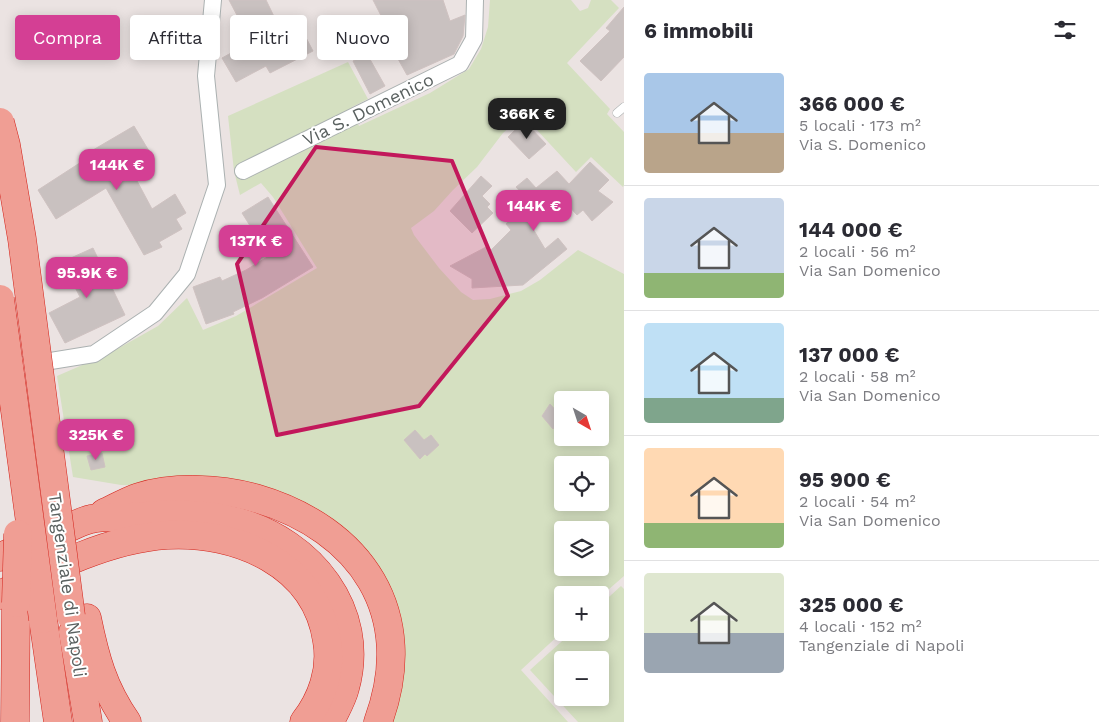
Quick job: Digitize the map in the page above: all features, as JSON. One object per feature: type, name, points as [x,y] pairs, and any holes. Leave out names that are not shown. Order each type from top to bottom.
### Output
[{"type":"highway","points":[[0,122],[6,145],[22,239],[50,452],[83,586],[79,617],[102,678],[127,722]]},
{"type":"highway","name":"Tangenziale di Napoli","points":[[0,299],[42,619],[58,722]]},
{"type":"highway","points":[[15,722],[8,599],[20,442]]},
{"type":"highway","points":[[0,557],[138,497],[168,492],[209,490],[246,496],[280,506],[326,531],[350,552],[373,584],[386,620],[392,660],[386,702],[378,722]]},
{"type":"highway","points":[[91,518],[182,514],[219,517],[253,526],[270,534],[310,562],[330,586],[338,601],[347,632],[349,652],[345,688],[330,722]]},
{"type":"highway","points":[[8,599],[50,568],[116,543],[166,535],[190,535],[211,537],[250,548],[266,555],[294,576],[306,589],[322,617],[329,649],[328,666],[320,696],[312,712],[304,722]]},
{"type":"highway","name":"Tangenziale di Napoli","points":[[79,617],[88,722]]},
{"type":"street","points":[[0,369],[94,354],[155,313],[188,274],[217,186],[206,76],[213,0]]},
{"type":"street","name":"Via S. Domenico","points":[[243,171],[460,64],[474,39],[475,0]]},
{"type":"lane","points":[[617,113],[624,106]]},
{"type":"highlighted area","points":[[316,147],[452,161],[508,296],[419,406],[277,435],[237,264]]},
{"type":"green space","points":[[490,0],[571,0],[580,11],[588,8],[591,0],[611,0],[619,8],[567,63],[610,109],[607,114],[624,132],[623,187],[591,157],[576,172],[523,115],[503,133],[477,167],[434,211],[411,228],[414,235],[439,268],[461,292],[473,300],[490,299],[521,291],[540,280],[578,250],[624,274],[624,576],[609,589],[609,586],[554,586],[554,639],[521,670],[568,722],[385,722],[396,635],[318,511],[151,486],[121,485],[73,477],[57,376],[110,353],[158,326],[187,298],[203,330],[236,316],[317,268],[273,197],[261,183],[240,195],[234,171],[228,116],[348,62],[368,99],[352,107],[359,126],[430,93],[469,69],[481,49],[488,27]]},
{"type":"green space","points":[[621,586],[624,589],[624,722],[578,722],[563,706],[609,706],[609,651],[554,651],[554,696],[530,670],[562,641],[609,641],[609,597]]},
{"type":"building","points":[[229,0],[266,0],[273,15],[237,15]]},
{"type":"building","points":[[373,0],[443,0],[450,21],[465,15],[463,36],[454,54],[407,75],[399,60],[408,60],[408,15],[381,15]]},
{"type":"building","points":[[624,7],[624,57],[601,81],[580,61],[610,31],[606,28]]},
{"type":"building","points":[[307,40],[313,51],[307,54]]},
{"type":"building","points":[[230,54],[230,60],[295,60],[270,73],[266,66],[236,82],[222,58]]},
{"type":"building","points":[[370,60],[385,86],[370,94],[353,61]]},
{"type":"building","points":[[524,121],[546,144],[529,159],[508,137]]},
{"type":"building","points":[[134,126],[149,151],[128,164],[152,209],[175,194],[186,213],[176,219],[182,229],[159,242],[162,247],[144,255],[106,188],[56,219],[38,190],[96,154],[93,150]]},
{"type":"building","points":[[590,162],[609,180],[598,191],[613,202],[592,221],[583,210],[577,215],[558,194],[549,202],[547,199],[526,217],[545,249],[558,238],[567,249],[523,285],[472,288],[472,279],[450,266],[486,247],[489,252],[511,230],[506,224],[528,200],[516,187],[527,178],[536,188],[557,171],[569,184]]},
{"type":"building","points":[[481,176],[492,186],[482,196],[490,204],[487,207],[493,213],[472,233],[450,211]]},
{"type":"building","points":[[268,197],[313,267],[262,298],[233,312],[234,314],[206,324],[193,287],[220,277],[222,281],[246,270],[269,256],[242,213]]},
{"type":"building","points":[[93,248],[125,315],[65,343],[49,313],[80,297],[62,262]]},
{"type":"building","points":[[550,404],[554,408],[553,429],[542,416]]},
{"type":"building","points":[[415,430],[424,440],[431,435],[439,445],[427,456],[425,454],[420,459],[404,440]]},
{"type":"building","points":[[102,453],[105,467],[91,470],[87,456]]}]
